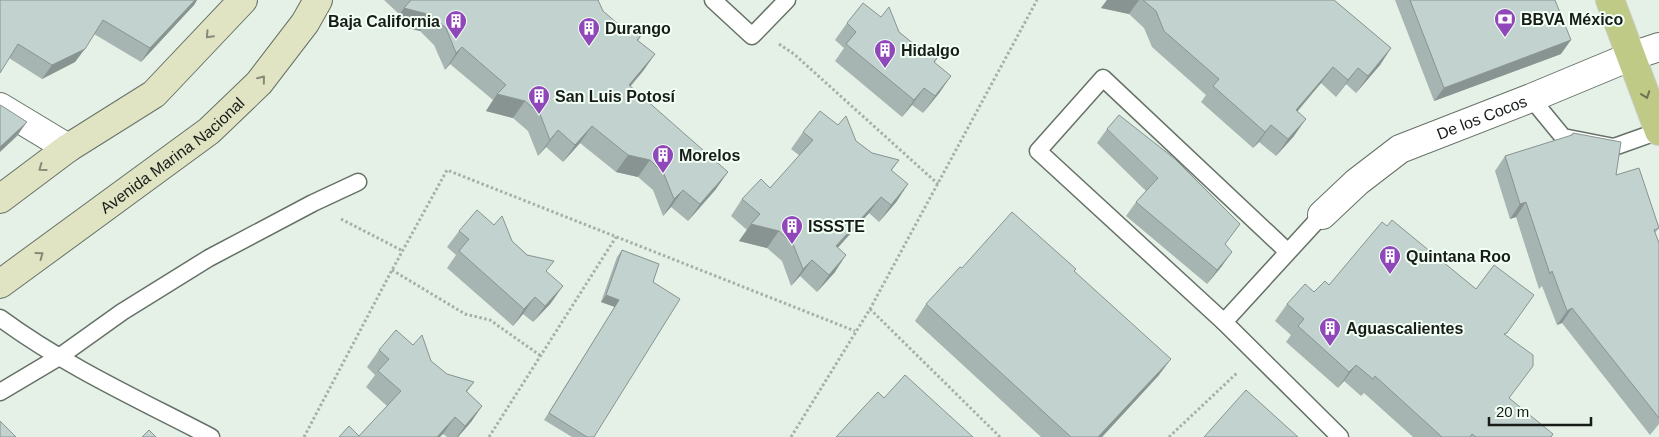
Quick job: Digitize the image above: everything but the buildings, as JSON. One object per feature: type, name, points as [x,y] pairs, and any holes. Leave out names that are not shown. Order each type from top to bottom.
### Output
[{"type":"main road","points":[[1610,0],[1659,131]]},
{"type":"street","points":[[0,199],[68,148],[154,94],[243,0]]},
{"type":"street","name":"Avenida Marina Nacional","points":[[0,284],[209,132],[259,83],[305,23],[318,0]]},
{"type":"street","name":"De los Cocos","points":[[1322,215],[1357,182],[1400,149],[1632,56],[1659,47]]},
{"type":"street","points":[[0,106],[68,148]]},
{"type":"lane","points":[[713,0],[752,36],[787,0]]},
{"type":"lane","points":[[1288,252],[1102,78],[1038,151],[1224,322],[1340,437]]},
{"type":"lane","points":[[1531,98],[1563,137],[1614,147],[1659,131]]},
{"type":"lane","points":[[0,392],[59,357],[122,312],[209,258],[313,203],[358,182]]},
{"type":"lane","points":[[1224,322],[1322,215]]},
{"type":"lane","points":[[0,318],[27,338],[59,357],[211,437]]},
{"type":"path","points":[[791,437],[870,309],[1037,0]]},
{"type":"path","points":[[758,30],[794,54],[938,184]]},
{"type":"path","points":[[304,437],[447,170],[855,331]]},
{"type":"path","points":[[313,203],[403,251]]},
{"type":"path","points":[[489,437],[616,237]]},
{"type":"path","points":[[392,270],[465,314],[490,320],[541,356]]},
{"type":"path","points":[[870,309],[1000,437]]},
{"type":"path","points":[[1169,437],[1256,353]]},
{"type":"place","name":"BBVA México","points":[[1505,38]]},
{"type":"place","name":"Baja California","points":[[456,40]]},
{"type":"place","name":"Durango","points":[[589,47]]},
{"type":"place","name":"Hidalgo","points":[[885,69]]},
{"type":"place","name":"San Luis Potosí","points":[[539,115]]},
{"type":"place","name":"Morelos","points":[[663,174]]},
{"type":"place","name":"ISSSTE","points":[[792,245]]},
{"type":"place","name":"Quintana Roo","points":[[1390,275]]},
{"type":"place","name":"Aguascalientes","points":[[1330,347]]}]
